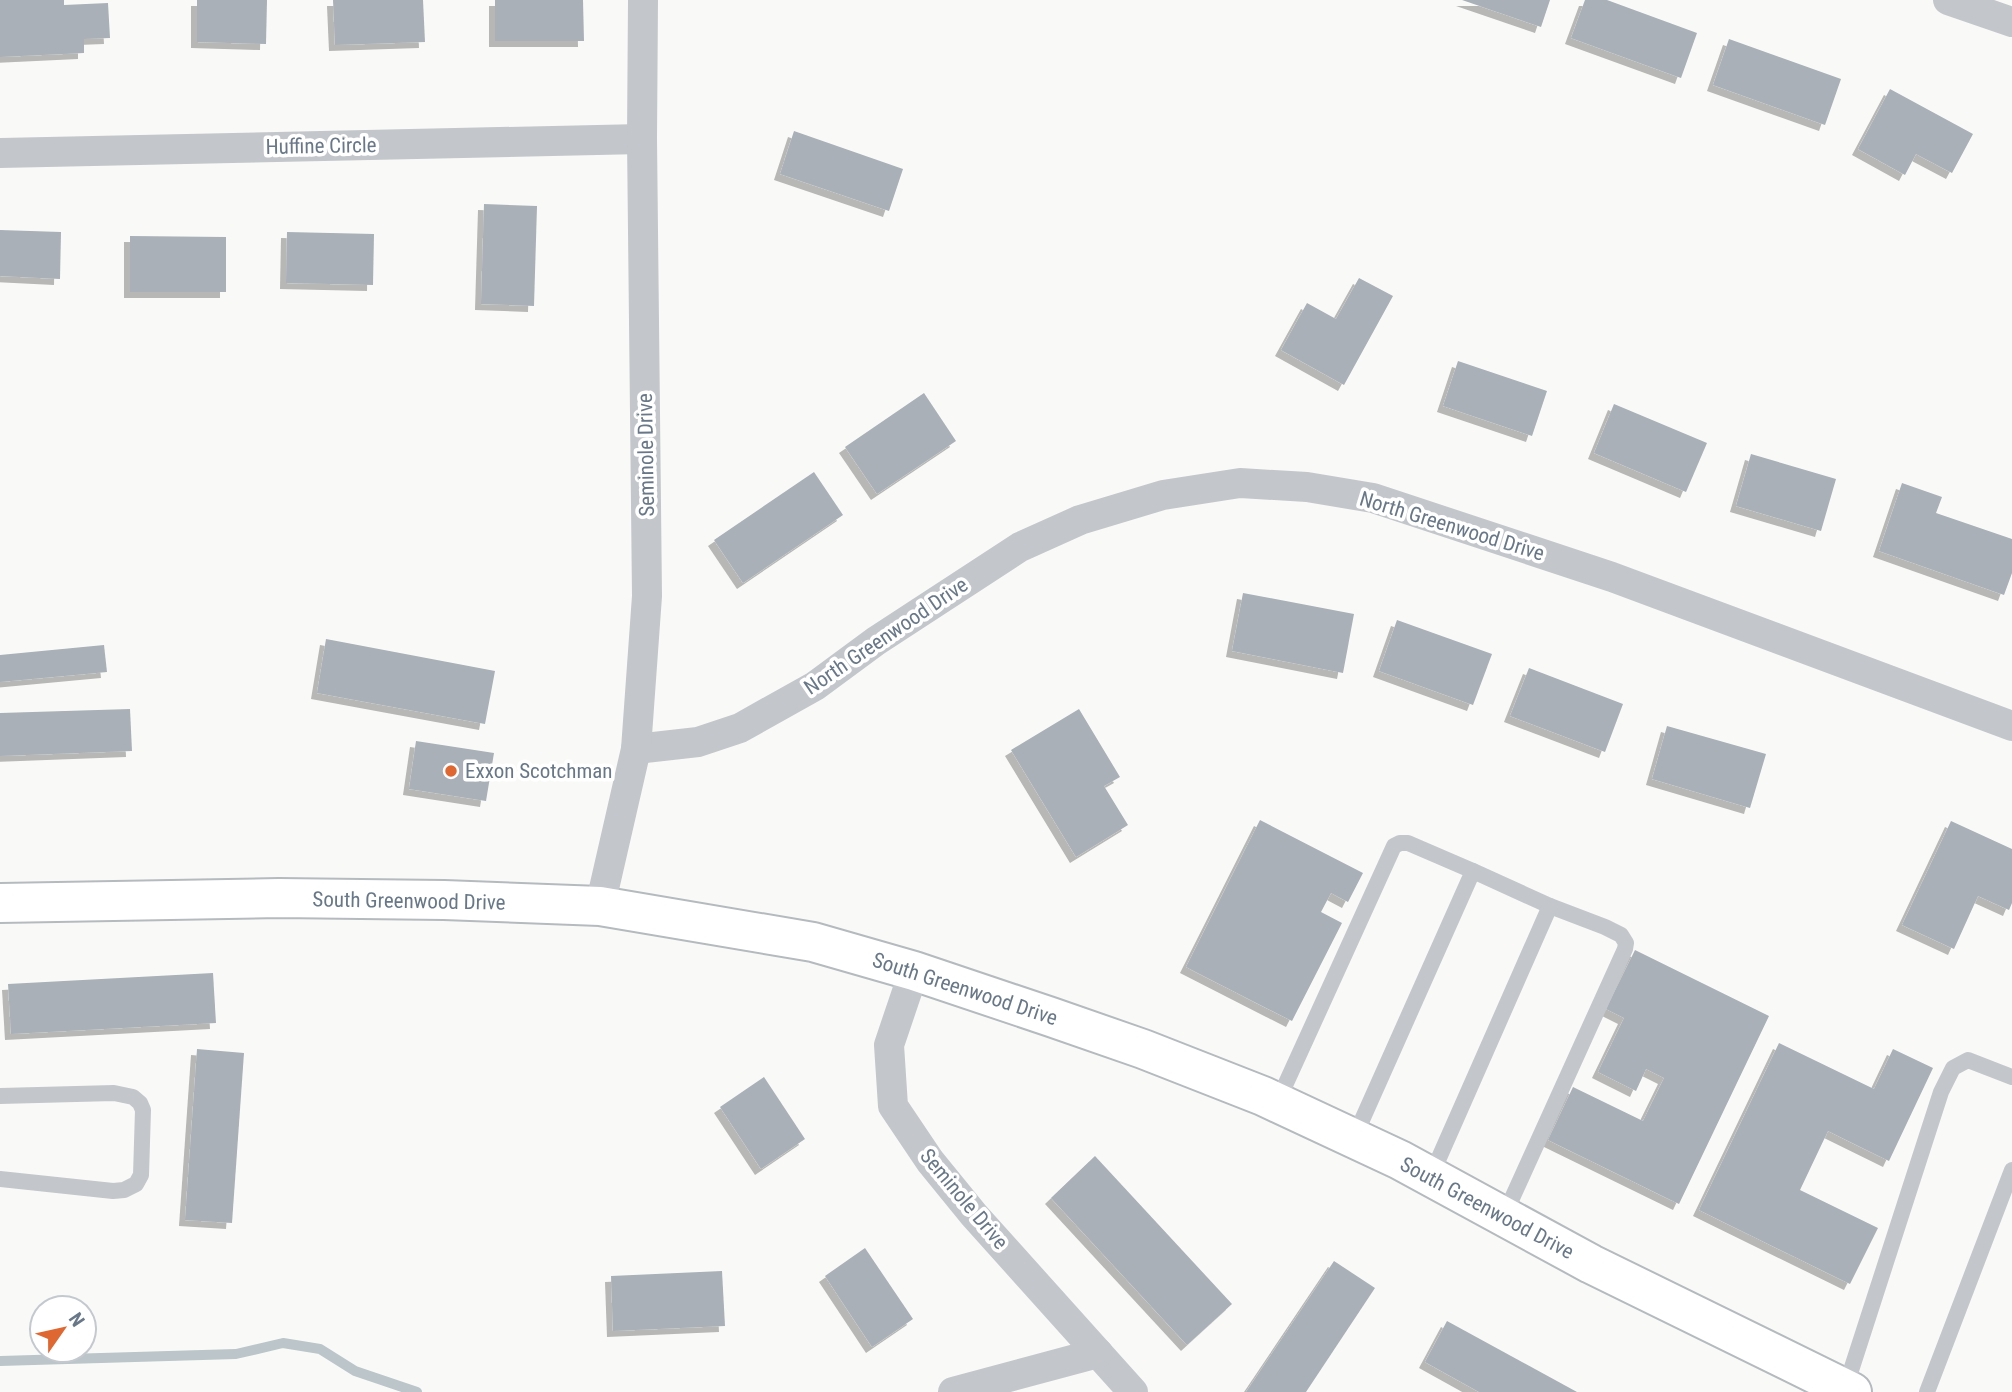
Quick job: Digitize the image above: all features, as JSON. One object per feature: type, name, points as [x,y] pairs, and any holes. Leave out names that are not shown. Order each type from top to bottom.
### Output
[{"type":"street","name":"Seminole Drive","points":[[600,906],[636,749],[647,596],[643,0]]},
{"type":"street","points":[[1948,0],[2012,22]]},
{"type":"street","name":"Huffine Circle","points":[[0,153],[642,139]]},
{"type":"street","name":"North Greenwood Drive","points":[[636,749],[698,742],[740,728],[815,686],[876,641],[1020,547],[1080,520],[1163,495],[1240,483],[1307,487],[1373,498],[1612,577],[2012,726]]},
{"type":"street","name":"South Greenwood Drive","points":[[0,903],[292,898],[600,906],[813,942],[914,971],[1143,1049],[1277,1103],[1431,1176],[1591,1264],[1849,1390]]},
{"type":"street","name":"Seminole Drive","points":[[914,971],[889,1045],[893,1105],[930,1161],[967,1206],[1133,1392]]},
{"type":"street","points":[[953,1392],[1098,1353]]},
{"type":"lane","points":[[1277,1103],[1394,846],[1400,843],[1408,843],[1621,935],[1626,943],[1620,962],[1504,1217]]},
{"type":"lane","points":[[1354,1138],[1473,871]]},
{"type":"lane","points":[[1431,1176],[1550,906]]},
{"type":"lane","points":[[1849,1390],[1941,1092],[1953,1068],[1968,1060],[2012,1077]]},
{"type":"lane","points":[[0,1096],[114,1093],[133,1097],[140,1103],[144,1125],[141,1175],[136,1184],[124,1190],[0,1180]]},
{"type":"lane","points":[[1927,1392],[2012,1170]]},
{"type":"building","points":[[0,0],[64,0],[64,5],[108,3],[110,38],[84,39],[84,53],[0,57]]},
{"type":"building","points":[[197,0],[267,0],[266,44],[197,42]]},
{"type":"building","points":[[333,0],[423,0],[425,42],[335,45]]},
{"type":"building","points":[[495,0],[583,0],[584,41],[495,41]]},
{"type":"building","points":[[1462,0],[1550,0],[1541,27]]},
{"type":"building","points":[[1585,0],[1607,0],[1697,33],[1681,78],[1571,38]]},
{"type":"building","points":[[1729,39],[1841,79],[1825,125],[1713,85]]},
{"type":"building","points":[[1890,89],[1973,134],[1952,173],[1916,154],[1905,175],[1858,149]]},
{"type":"building","points":[[794,131],[903,169],[889,211],[780,174]]},
{"type":"building","points":[[484,204],[537,206],[534,306],[481,304]]},
{"type":"building","points":[[0,230],[61,232],[60,279],[0,276]]},
{"type":"building","points":[[287,232],[374,234],[373,285],[286,283]]},
{"type":"building","points":[[130,236],[226,237],[226,292],[130,292]]},
{"type":"building","points":[[1359,278],[1393,296],[1344,385],[1281,350],[1307,303],[1336,319]]},
{"type":"building","points":[[1458,361],[1547,391],[1532,436],[1443,406]]},
{"type":"building","points":[[924,393],[956,441],[877,494],[845,447]]},
{"type":"building","points":[[1614,404],[1707,443],[1686,492],[1594,453]]},
{"type":"building","points":[[1751,454],[1836,479],[1821,531],[1736,506]]},
{"type":"building","points":[[814,472],[843,515],[743,583],[714,540]]},
{"type":"building","points":[[1902,483],[1942,497],[1936,513],[2012,539],[2012,573],[2004,595],[1879,551]]},
{"type":"building","points":[[1243,593],[1354,614],[1343,673],[1232,651]]},
{"type":"building","points":[[1397,620],[1492,654],[1473,705],[1379,671]]},
{"type":"building","points":[[326,639],[495,671],[485,724],[317,693]]},
{"type":"building","points":[[104,645],[107,672],[0,682],[0,655]]},
{"type":"building","points":[[1529,668],[1623,704],[1605,752],[1510,716]]},
{"type":"building","points":[[130,709],[132,751],[0,756],[0,713]]},
{"type":"building","points":[[1079,709],[1120,777],[1104,786],[1128,825],[1076,857],[1011,750]]},
{"type":"building","points":[[1667,726],[1766,754],[1750,808],[1652,779]]},
{"type":"building","name":"Exxon Scotchman","points":[[416,741],[494,753],[486,801],[409,789]]},
{"type":"building","points":[[1260,820],[1363,873],[1348,902],[1331,893],[1321,912],[1342,923],[1292,1021],[1186,967]]},
{"type":"building","points":[[1951,821],[2012,849],[2012,903],[2009,910],[1978,896],[1954,949],[1902,925]]},
{"type":"building","points":[[1635,950],[1769,1016],[1679,1204],[1548,1140],[1573,1087],[1643,1121],[1664,1078],[1646,1069],[1636,1091],[1598,1072],[1624,1018],[1606,1009]]},
{"type":"building","points":[[213,973],[216,1023],[11,1034],[8,984]]},
{"type":"building","points":[[1779,1043],[1874,1089],[1893,1049],[1933,1068],[1889,1161],[1828,1131],[1800,1190],[1878,1228],[1850,1284],[1699,1210]]},
{"type":"building","points":[[197,1049],[244,1053],[232,1223],[185,1220]]},
{"type":"building","points":[[764,1077],[805,1139],[761,1169],[720,1107]]},
{"type":"building","points":[[1095,1156],[1232,1304],[1187,1345],[1051,1198]]},
{"type":"building","points":[[865,1248],[913,1319],[872,1347],[825,1276]]},
{"type":"building","points":[[1334,1261],[1375,1288],[1306,1392],[1246,1392]]},
{"type":"building","points":[[722,1271],[725,1326],[613,1331],[611,1276]]},
{"type":"building","points":[[1447,1321],[1577,1392],[1479,1392],[1425,1362]]},
{"type":"waterway","points":[[0,1361],[236,1354],[283,1343],[320,1349],[355,1371],[417,1392]]},
{"type":"place","name":"Exxon Scotchman","points":[[451,771]]}]
